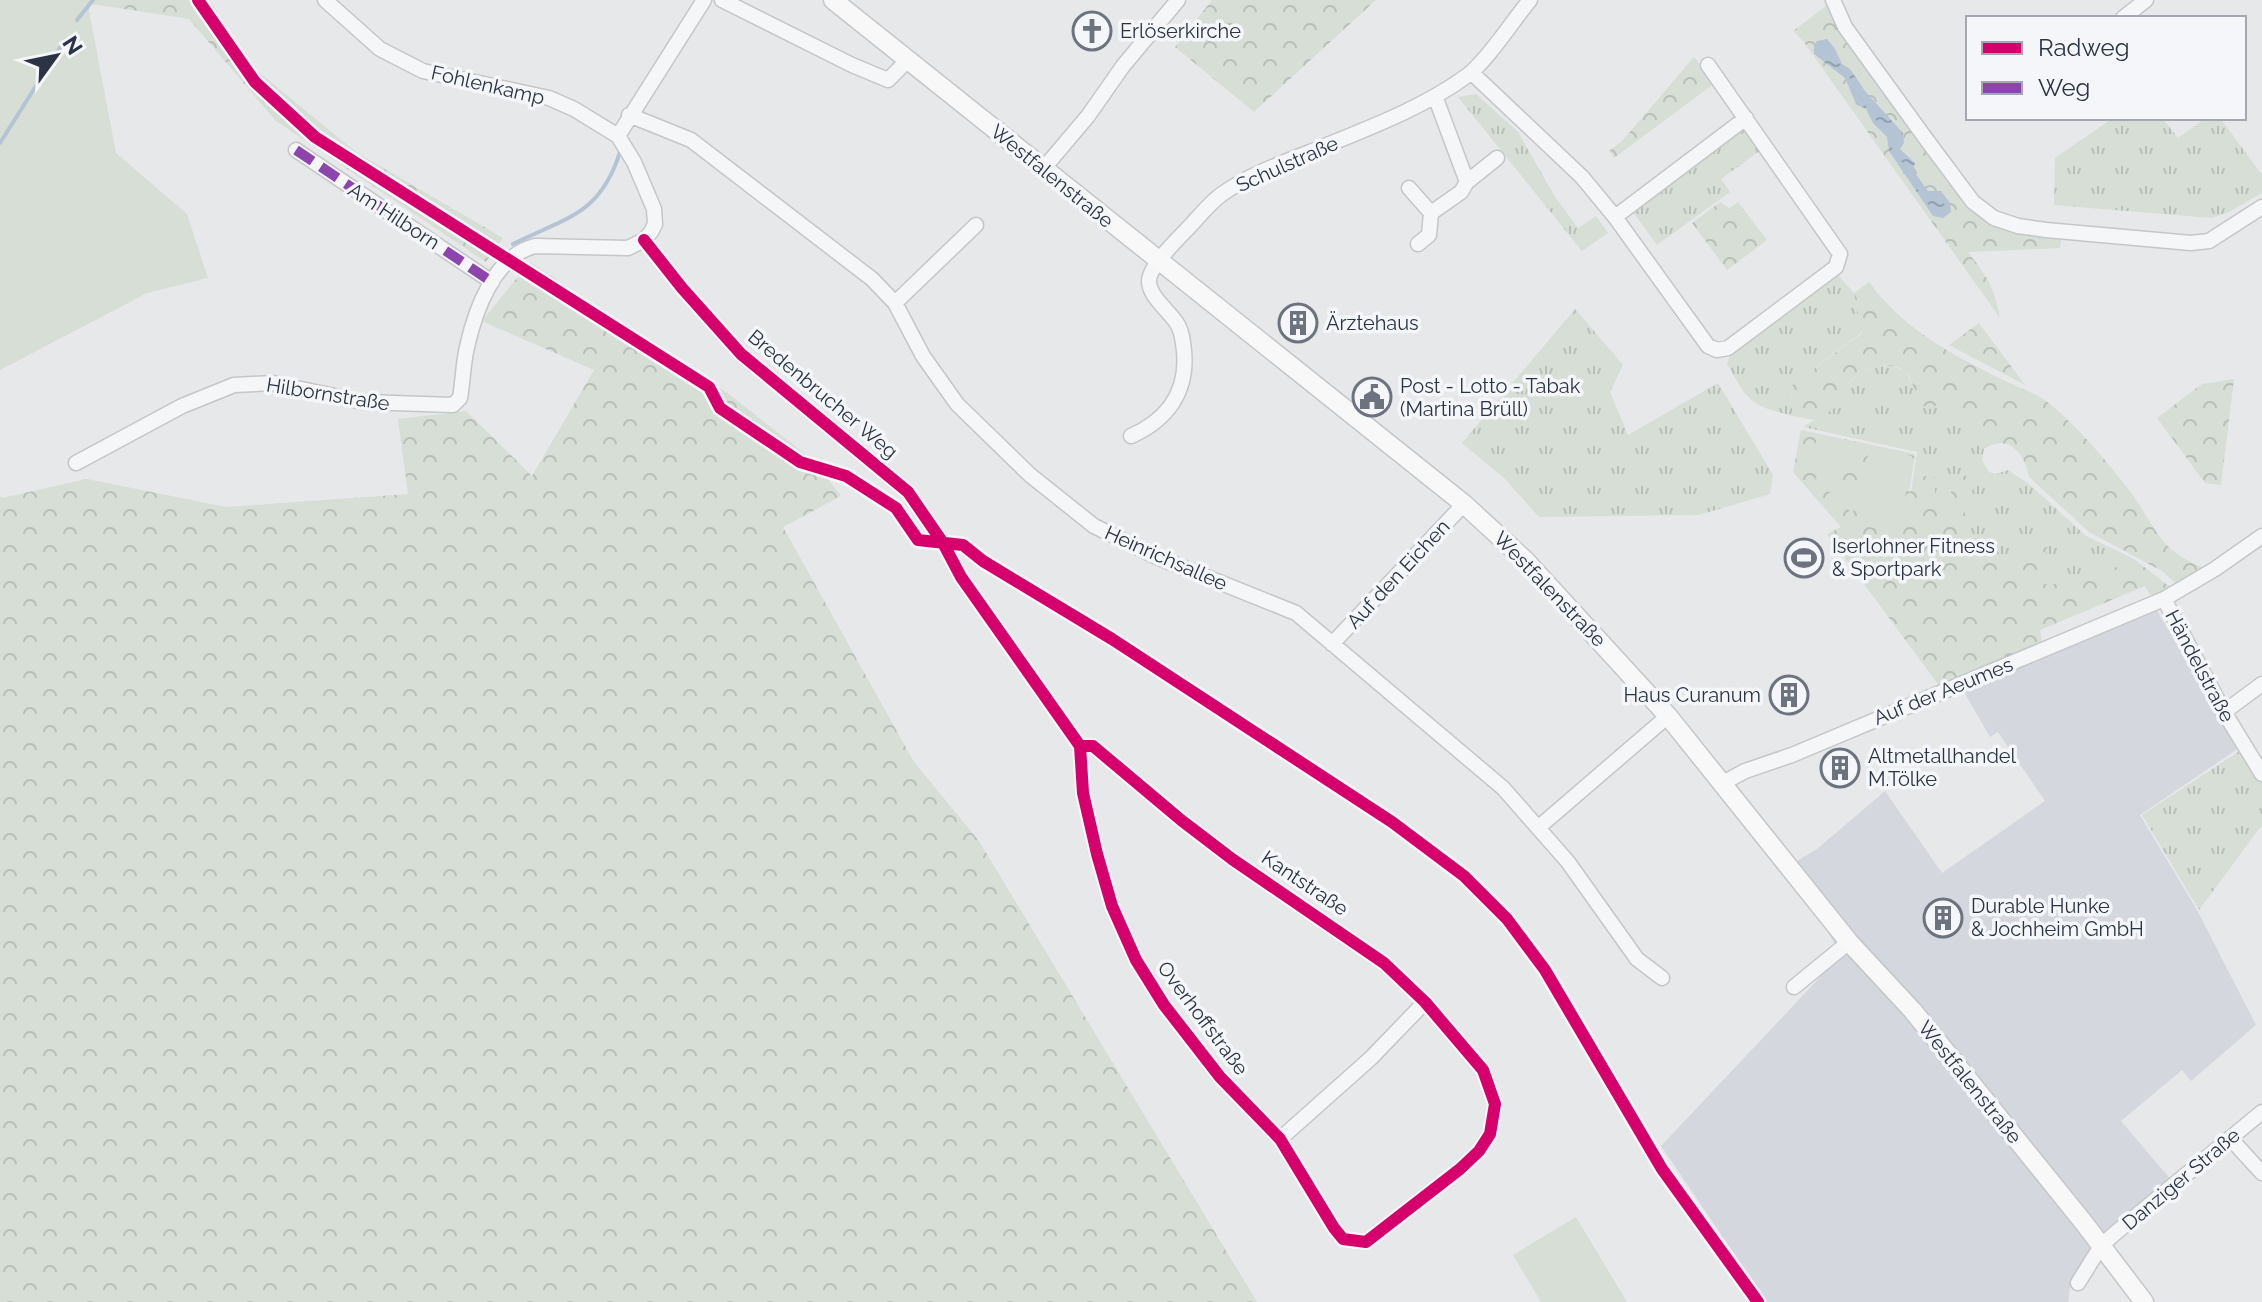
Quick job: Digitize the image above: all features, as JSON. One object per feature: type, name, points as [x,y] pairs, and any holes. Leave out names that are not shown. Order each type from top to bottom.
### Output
[{"type":"main road","name":"Westfalenstraße","points":[[833,0],[1499,535],[1566,602],[1668,716],[1849,942],[1913,1011],[2144,1302]]},
{"type":"street","name":"Fohlenkamp","points":[[325,0],[380,49],[423,71],[549,98],[574,109],[618,136]]},
{"type":"street","points":[[644,240],[655,224],[654,209],[634,162],[618,136],[704,0]]},
{"type":"street","points":[[722,0],[888,80],[908,60]]},
{"type":"street","points":[[1044,168],[1178,0]]},
{"type":"street","name":"Schulstraße","points":[[1159,262],[1221,195],[1257,173],[1352,135],[1435,96],[1472,73],[1530,0]]},
{"type":"street","points":[[1833,0],[1845,27],[1973,202],[1994,218],[2046,230],[2191,243],[2209,241],[2262,207]]},
{"type":"street","points":[[2126,16],[2146,0]]},
{"type":"street","points":[[1472,73],[1582,177],[1615,217],[1708,346],[1717,350],[1728,348],[1836,267],[1840,254],[1708,65]]},
{"type":"street","points":[[1435,96],[1467,182]]},
{"type":"street","name":"Heinrichsallee","points":[[629,115],[691,140],[872,279],[895,303],[923,356],[957,404],[1030,475],[1094,526],[1157,557],[1296,613],[1503,788],[1539,827],[1596,899],[1637,959],[1662,978]]},
{"type":"street","points":[[1615,217],[1746,118]]},
{"type":"street","name":"Am Hilborn","points":[[296,150],[492,282]]},
{"type":"street","points":[[1431,213],[1461,192],[1467,182],[1497,158]]},
{"type":"street","points":[[1409,188],[1431,213],[1429,235],[1418,244]]},
{"type":"street","points":[[895,303],[976,225]]},
{"type":"street","name":"Hilbornstraße","points":[[76,463],[182,406],[243,384],[273,383],[363,402],[453,405],[460,398],[472,328],[492,282],[507,261],[527,248],[614,249],[628,248],[644,240]]},
{"type":"street","name":"Bredenbrucher Weg","points":[[644,240],[741,354],[908,492],[943,543]]},
{"type":"street","points":[[1131,436],[1162,418],[1184,381],[1183,339],[1178,324],[1157,299],[1149,283],[1150,274],[1159,262]]},
{"type":"street","name":"Auf den Eichen","points":[[1332,644],[1464,504]]},
{"type":"street","name":"Auf der Aeumes","points":[[1723,783],[1745,771],[1792,755],[2164,599],[2262,536]]},
{"type":"street","name":"Kantstraße","points":[[943,543],[961,577],[1080,746],[1093,746],[1220,850],[1384,963],[1425,1002],[1483,1070],[1495,1104],[1490,1134],[1479,1151],[1379,1234],[1366,1242],[1343,1239]]},
{"type":"street","name":"Händelstraße","points":[[2164,599],[2224,712],[2262,774]]},
{"type":"street","points":[[2224,712],[2262,684]]},
{"type":"street","points":[[1539,827],[1668,716]]},
{"type":"street","name":"Overhoffstraße","points":[[1080,746],[1083,793],[1097,854],[1112,906],[1136,960],[1164,1005],[1220,1077],[1280,1139],[1343,1239]]},
{"type":"street","points":[[1794,987],[1849,942]]},
{"type":"street","points":[[1280,1139],[1371,1058],[1425,1002]]},
{"type":"street","name":"Danziger Straße","points":[[2078,1283],[2101,1246],[2262,1112]]},
{"type":"street","points":[[2230,1138],[2262,1173]]},
{"type":"shaded area","points":[[2156,609],[2239,748],[2140,815],[2197,910],[2256,1025],[2191,1081],[2182,1070],[2121,1121],[2172,1181],[2098,1239],[2071,1280],[2068,1302],[1767,1302],[1661,1146],[1841,955],[1790,865],[1817,849],[1885,791],[1942,873],[2045,801],[1998,732],[1990,737],[1964,692]]},
{"type":"green space","points":[[0,0],[90,0],[89,11],[116,153],[187,214],[208,278],[147,293],[0,370]]},
{"type":"green space","points":[[92,0],[209,0],[256,70],[356,152],[503,238],[486,262],[276,121],[189,19],[92,4]]},
{"type":"green space","points":[[1212,0],[1376,0],[1254,112],[1175,47]]},
{"type":"green space","points":[[1830,3],[1973,193],[2000,221],[2062,235],[2060,248],[1968,252],[1989,282],[2000,318],[1793,31]]},
{"type":"green space","points":[[1694,57],[1715,83],[1614,158],[1609,151],[1623,140]]},
{"type":"green space","points":[[1476,94],[1518,132],[1555,197],[1578,228],[1596,216],[1608,233],[1582,251],[1458,97]]},
{"type":"green space","points":[[2110,120],[2164,120],[2178,138],[2203,120],[2221,120],[2262,175],[2262,193],[2229,212],[2211,218],[2054,205],[2055,158]]},
{"type":"green space","points":[[1743,122],[1761,150],[1721,179],[1730,192],[1657,245],[1628,205]]},
{"type":"green space","points":[[1720,202],[1729,208],[1738,202],[1767,240],[1727,270],[1692,223]]},
{"type":"green space","points":[[530,262],[730,395],[815,462],[841,496],[783,527],[914,762],[979,841],[1257,1302],[0,1302],[0,495],[2,498],[87,479],[226,507],[408,494],[398,419],[466,411],[532,476],[594,370],[482,321]]},
{"type":"green space","points":[[1837,274],[1854,293],[1862,332],[1791,386],[1793,416],[1759,405],[1740,387],[1727,364],[1730,355]]},
{"type":"green space","points":[[1869,282],[1897,314],[1929,339],[2050,404],[2111,467],[2168,546],[2178,555],[2208,570],[2179,586],[2162,571],[2089,532],[2029,477],[2024,460],[2014,448],[2001,443],[1984,449],[1948,398],[1930,409],[1918,403],[1909,376],[1896,367],[1880,366],[1858,375],[1847,385],[1836,407],[1814,420],[1793,416],[1791,386],[1862,333],[1854,293]]},
{"type":"green space","points":[[1575,309],[1623,365],[1610,392],[1628,435],[1718,383],[1773,475],[1770,494],[1699,515],[1539,517],[1505,479],[1462,443]]},
{"type":"green space","points":[[1979,323],[2025,385],[1949,345]]},
{"type":"green space","points":[[1891,366],[1905,371],[1914,388],[1948,398],[1984,449],[1982,460],[1989,472],[1996,474],[2008,470],[2029,484],[2086,536],[2134,559],[2068,584],[2035,584],[2047,548],[1970,565],[1965,504],[1952,488],[1948,509],[1935,507],[1921,476],[1911,492],[1917,452],[1803,427],[1838,405],[1846,386],[1858,374],[1874,367]]},
{"type":"green space","points":[[2234,379],[2221,485],[2205,483],[2157,418],[2202,384]]},
{"type":"green space","points":[[1801,430],[1915,454],[1909,493],[1921,476],[1935,477],[1935,507],[1948,508],[1952,488],[1962,472],[1975,485],[1965,504],[1970,565],[2048,547],[2035,584],[2068,584],[2134,559],[2170,587],[2151,596],[2145,586],[2040,630],[2042,642],[1940,687],[1827,534],[1841,527],[1793,472]]},
{"type":"green space","points":[[1817,435],[1863,443],[1858,472],[1812,464]]},
{"type":"green space","points":[[1869,448],[1912,456],[1899,532],[1856,525]]},
{"type":"green space","points":[[1814,478],[1857,485],[1853,514]]},
{"type":"green space","points":[[2241,750],[2262,782],[2262,825],[2199,910],[2142,815]]},
{"type":"green space","points":[[1576,1217],[1627,1302],[1541,1302],[1513,1255]]},
{"type":"water","points":[[1827,39],[1842,64],[1850,69],[1865,91],[1903,133],[1904,143],[1900,149],[1915,163],[1913,170],[1928,191],[1941,191],[1950,203],[1951,212],[1943,218],[1933,216],[1889,151],[1887,137],[1873,123],[1866,109],[1856,104],[1845,78],[1814,54],[1817,41]]},
{"type":"waterway","points":[[77,20],[93,0]]},
{"type":"waterway","points":[[0,143],[65,40]]},
{"type":"waterway","points":[[513,244],[565,220],[592,202],[612,173],[620,152]]},
{"type":"marked path","points":[[296,150],[492,282]]},
{"type":"cycle path","points":[[198,0],[255,82],[315,137],[709,387],[720,408],[800,462],[846,476],[896,508],[918,540],[963,545],[983,561],[1112,639],[1392,822],[1464,876],[1507,919],[1545,970],[1662,1169],[1758,1302]]},
{"type":"cycle path","points":[[644,240],[741,354],[908,492],[943,543],[961,577],[1080,746],[1083,793],[1097,854],[1112,906],[1136,960],[1164,1005],[1220,1077],[1280,1139],[1334,1228],[1343,1239],[1366,1242],[1479,1151],[1490,1134],[1495,1104],[1483,1070],[1425,1002],[1384,963],[1232,859],[1093,746],[1080,746]]},
{"type":"place","name":"Erlöserkirche","points":[[1092,31]]},
{"type":"place","name":"Ärztehaus","points":[[1298,323]]},
{"type":"place","name":"Post - Lotto - Tabak (Martina Brüll)","points":[[1372,397]]},
{"type":"place","name":"Iserlohner Fitness & Sportpark","points":[[1804,558]]},
{"type":"place","name":"Haus Curanum","points":[[1789,695]]},
{"type":"place","name":"Altmetallhandel M.Tölke","points":[[1840,768]]},
{"type":"place","name":"Durable Hunke & Jochheim GmbH","points":[[1943,918]]}]
